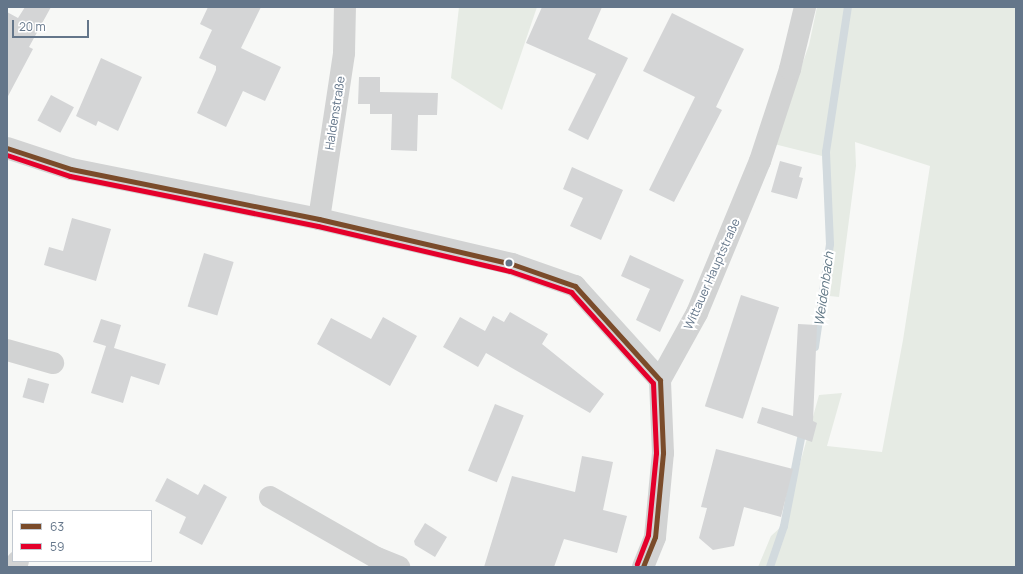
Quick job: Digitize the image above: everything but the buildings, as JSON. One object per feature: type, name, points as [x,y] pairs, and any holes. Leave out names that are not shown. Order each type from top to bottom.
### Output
[{"type":"street","name":"Haldenstraße","points":[[319,219],[344,53],[345,7]]},
{"type":"street","name":"Wittauer Hauptstraße","points":[[660,380],[698,313],[760,161],[790,69],[805,7]]},
{"type":"street","points":[[7,148],[71,170],[319,219],[512,264],[575,286],[660,380],[663,452],[656,529],[643,567]]},
{"type":"street","points":[[7,350],[53,363]]},
{"type":"street","points":[[270,497],[377,558],[399,567]]},
{"type":"shaded area","points":[[459,7],[537,7],[502,110],[451,78]]},
{"type":"shaded area","points":[[817,7],[1016,7],[1016,567],[758,567],[771,536],[783,525],[819,395],[842,393],[827,446],[882,452],[903,340],[930,166],[855,142],[856,166],[839,297],[820,295],[828,245],[822,156],[774,144],[809,45]]},
{"type":"waterway","name":"Weidenbach","points":[[815,347],[830,244],[826,152],[848,7]]},
{"type":"waterway","name":"Weidenbach","points":[[770,567],[784,526],[803,428]]},
{"type":"transit line","name":"63","points":[[7,148],[71,169],[319,219],[512,264],[575,286],[660,380],[663,453],[655,537],[643,567]]},
{"type":"transit line","name":"59","points":[[7,155],[70,176],[318,226],[510,271],[571,292],[653,383],[656,453],[648,535],[637,564]]}]
